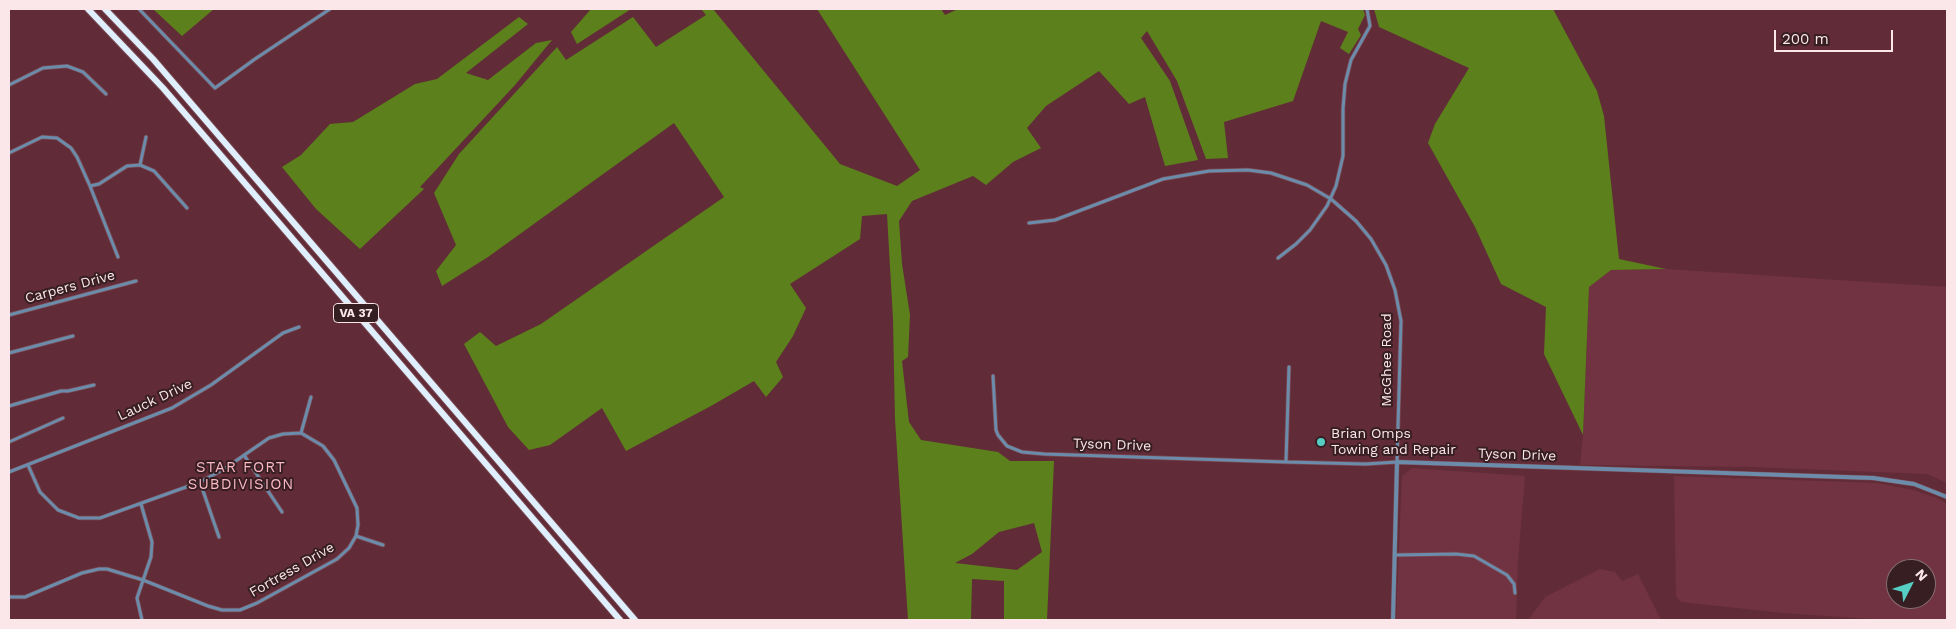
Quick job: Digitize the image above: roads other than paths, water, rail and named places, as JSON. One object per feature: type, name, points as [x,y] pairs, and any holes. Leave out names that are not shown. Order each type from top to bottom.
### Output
[{"type":"highway","name":"VA 37","points":[[88,9],[134,56],[188,117],[620,620]]},
{"type":"highway","name":"VA 37","points":[[104,9],[158,66],[635,620]]},
{"type":"street","points":[[139,9],[215,88],[248,63],[330,9]]},
{"type":"street","points":[[1278,258],[1308,232],[1331,199],[1343,156],[1342,109],[1346,84],[1351,60],[1370,26],[1367,9]]},
{"type":"street","points":[[9,85],[43,68],[67,66],[83,72],[106,94]]},
{"type":"street","points":[[9,153],[36,139],[48,136],[57,138],[67,144],[74,153],[90,186],[118,257]]},
{"type":"street","points":[[140,164],[146,137]]},
{"type":"street","points":[[90,186],[99,184],[127,166],[140,164],[154,171],[187,208]]},
{"type":"street","name":"McGhee Road","points":[[1029,223],[1055,220],[1163,179],[1209,171],[1248,170],[1271,173],[1307,185],[1331,199],[1356,221],[1377,248],[1386,265],[1395,290],[1400,321],[1393,620]]},
{"type":"street","name":"Carpers Drive","points":[[9,316],[136,281]]},
{"type":"street","name":"Lauck Drive","points":[[9,472],[172,408],[211,386],[283,333],[300,328]]},
{"type":"street","points":[[9,354],[73,336]]},
{"type":"street","points":[[1286,462],[1289,367]]},
{"type":"street","name":"Tyson Drive","points":[[993,376],[996,430],[1004,444],[1016,450],[1044,454],[1366,464],[1397,462],[1874,478],[1914,484],[1947,497]]},
{"type":"street","points":[[9,406],[61,391],[68,392],[94,385]]},
{"type":"street","points":[[300,433],[311,397]]},
{"type":"street","points":[[9,442],[63,418]]},
{"type":"street","points":[[28,465],[35,484],[45,498],[58,510],[72,517],[85,519],[100,518],[200,482],[224,469],[262,442],[276,435],[300,433],[323,446],[337,467],[357,508],[356,536],[383,545]]},
{"type":"street","points":[[244,454],[282,512]]},
{"type":"street","points":[[200,482],[219,537]]},
{"type":"street","points":[[141,504],[152,542],[150,557],[137,598],[142,620]]},
{"type":"street","name":"Fortress Drive","points":[[9,597],[26,597],[82,573],[99,569],[117,571],[208,606],[222,610],[240,610],[257,603],[337,559],[349,548],[356,536]]},
{"type":"street","points":[[1395,555],[1456,554],[1474,556],[1507,575],[1514,584],[1515,593]]},
{"type":"place","name":"Brian Omps Towing and Repair","points":[[1321,442]]},
{"type":"district","name":"STAR FORT SUBDIVISION","points":[[241,476]]}]
